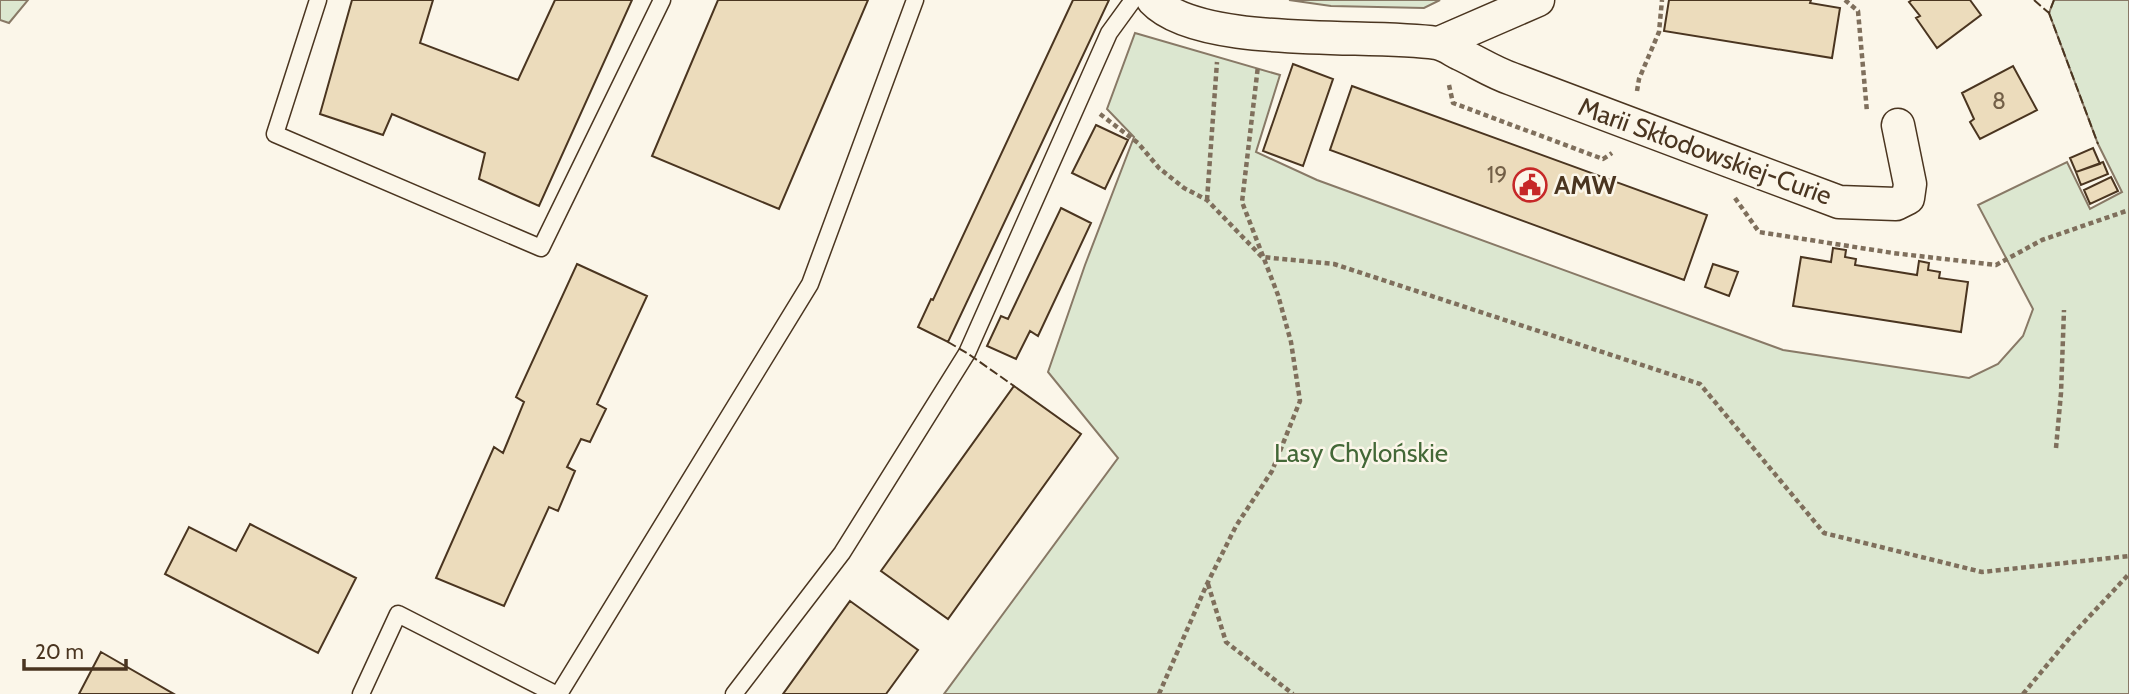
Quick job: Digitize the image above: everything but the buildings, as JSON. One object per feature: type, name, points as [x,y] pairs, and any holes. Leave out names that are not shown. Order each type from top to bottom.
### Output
[{"type":"street","name":"Marii Skłodowskiej-Curie","points":[[1153,0],[1159,7],[1180,17],[1224,29],[1270,36],[1439,43],[1508,78],[1839,202],[1896,204],[1908,198],[1910,184],[1898,125]]},
{"type":"street","name":"Marii Skłodowskiej-Curie","points":[[1439,43],[1538,0]]},
{"type":"lane","points":[[318,0],[275,134],[541,248],[662,0]]},
{"type":"lane","points":[[361,694],[398,614],[557,694],[810,284],[915,0]]},
{"type":"lane","points":[[734,694],[842,553],[967,353],[1109,33],[1133,0]]},
{"type":"path","points":[[1447,78],[1452,103],[1603,159],[1628,144],[1639,79],[1659,32],[1662,0]]},
{"type":"path","points":[[1207,201],[1218,52]]},
{"type":"path","points":[[1159,694],[1207,584],[1236,526],[1272,471],[1300,401],[1291,342],[1278,295],[1242,202],[1259,53]]},
{"type":"path","points":[[1080,99],[1138,143],[1159,167],[1176,181],[1207,201],[1262,257],[1334,264],[1700,384],[1824,533],[1982,572],[2129,556]]},
{"type":"path","points":[[1727,188],[1759,232],[1894,253],[1996,265],[2042,240],[2129,210]]},
{"type":"path","points":[[2056,448],[2064,310]]},
{"type":"path","points":[[2023,694],[2129,574]]},
{"type":"path","points":[[1207,584],[1226,642],[1293,694]]},
{"type":"green space","points":[[0,0],[28,0],[9,23],[0,20]]},
{"type":"green space","points":[[1289,0],[1440,0],[1424,8],[1331,6]]},
{"type":"green space","name":"Lasy Chylońskie","points":[[2054,0],[2129,0],[2129,694],[944,694],[1118,458],[1048,372],[1134,137],[1107,109],[1135,33],[1280,75],[1256,152],[1317,180],[1783,350],[1969,378],[1998,364],[2023,336],[2033,309],[1978,205],[2067,162],[2090,209],[2122,192],[2098,144],[2049,13]]},
{"type":"fence","points":[[2034,0],[2049,13],[2054,0]]},
{"type":"fence","points":[[2049,13],[2098,144]]},
{"type":"fence","points":[[948,342],[1014,386]]},
{"type":"place","name":"AMW","points":[[1530,185]]}]
